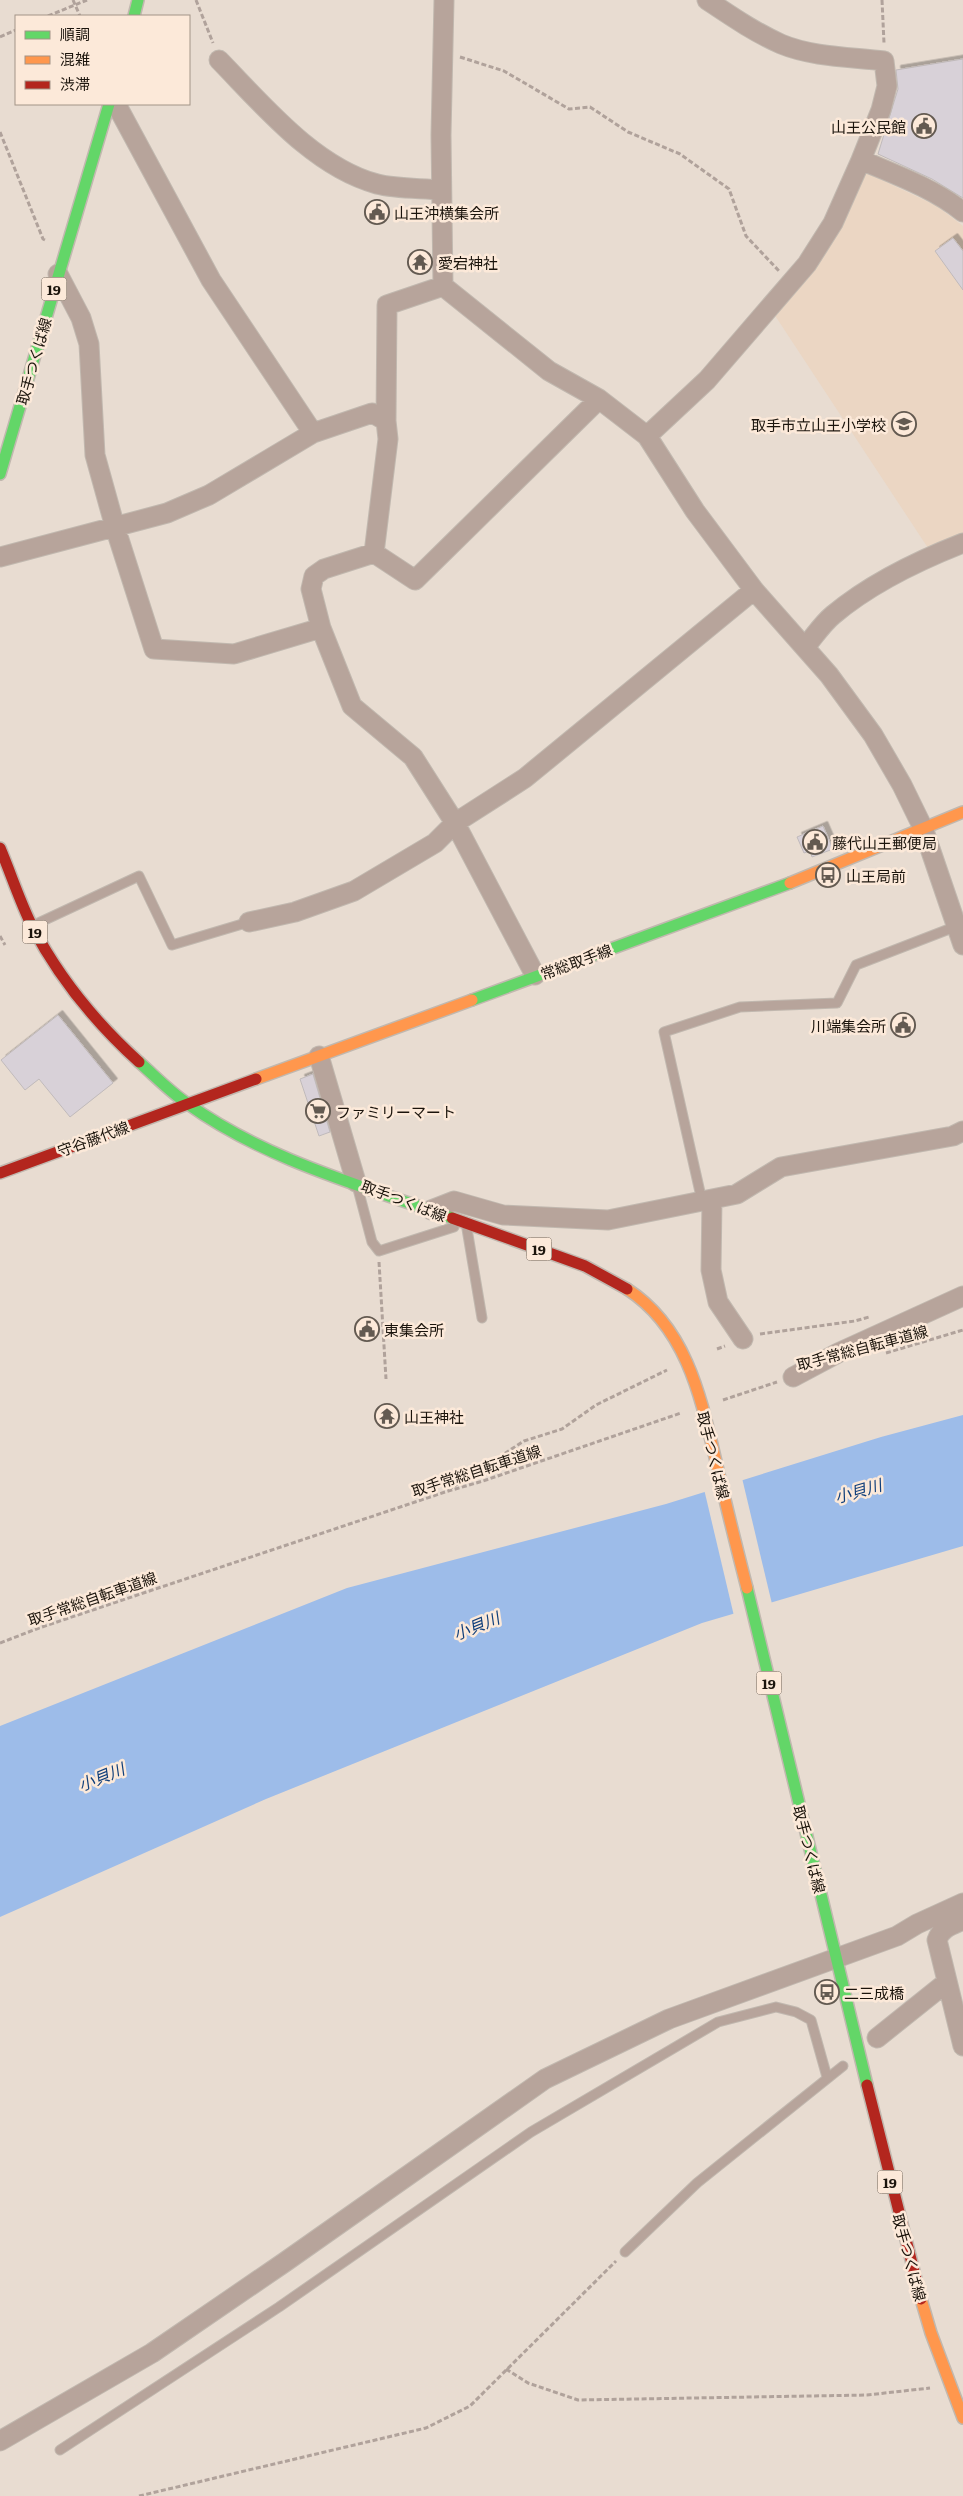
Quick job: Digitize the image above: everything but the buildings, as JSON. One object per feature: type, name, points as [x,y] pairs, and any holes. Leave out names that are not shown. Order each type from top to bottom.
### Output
[{"type":"main road","points":[[134,15],[138,0]]},
{"type":"main road","name":"取手つくば線","points":[[0,474],[109,105]]},
{"type":"main road","name":"常総取手線","points":[[186,1104],[535,975],[784,886],[963,812]]},
{"type":"main road","name":"取手つくば線","points":[[0,848],[32,926],[66,983],[85,1008],[133,1058],[186,1104],[253,1142],[295,1161],[585,1266],[635,1292],[653,1308],[682,1350],[707,1424],[906,2244],[931,2333],[963,2418]]},
{"type":"main road","name":"守谷藤代線","points":[[0,1173],[186,1104]]},
{"type":"street","points":[[443,286],[441,190],[444,0]]},
{"type":"street","points":[[647,436],[707,380],[807,264],[833,223],[881,110],[887,86],[884,61],[811,52],[783,44],[756,32],[707,0]]},
{"type":"street","points":[[220,60],[285,128],[329,163],[377,184],[441,190]]},
{"type":"street","points":[[117,105],[211,280],[313,433]]},
{"type":"street","points":[[861,160],[911,181],[949,201],[963,212]]},
{"type":"street","points":[[58,274],[82,318],[89,344],[95,455],[115,527],[154,649],[234,654],[321,628]]},
{"type":"street","points":[[443,286],[549,371],[599,399],[647,436],[695,512],[754,590],[829,675],[872,735],[902,785],[923,828],[959,925],[963,945]]},
{"type":"street","points":[[374,553],[388,438],[386,421],[387,305],[443,286]]},
{"type":"street","points":[[374,553],[415,580],[599,399]]},
{"type":"street","points":[[0,557],[167,513],[210,496],[313,433],[372,413],[386,421]]},
{"type":"street","points":[[805,647],[831,616],[869,589],[923,558],[963,543]]},
{"type":"street","points":[[374,553],[324,569],[314,576],[311,589],[321,628],[352,706],[413,757],[455,823],[535,975]]},
{"type":"street","points":[[249,922],[295,912],[354,891],[435,843],[455,823],[525,778],[754,590]]},
{"type":"street","points":[[319,1056],[356,1182]]},
{"type":"street","points":[[431,1210],[454,1200],[503,1215],[608,1220],[736,1194],[781,1167],[907,1145],[953,1136],[963,1132]]},
{"type":"street","points":[[707,1200],[711,1270],[718,1302],[743,1339]]},
{"type":"street","points":[[793,1377],[838,1353],[963,1296]]},
{"type":"street","points":[[0,2441],[152,2354],[545,2079],[669,2019],[834,1949],[897,1936],[917,1924],[963,1903]]},
{"type":"street","points":[[963,1920],[947,1927],[939,1934],[936,1940],[963,2046]]},
{"type":"street","points":[[877,2038],[947,1982]]},
{"type":"lane","points":[[32,926],[139,876],[172,944],[249,922]]},
{"type":"lane","points":[[707,1200],[664,1032],[740,1007],[837,1004],[856,965],[959,925]]},
{"type":"lane","points":[[356,1182],[372,1242],[379,1251],[466,1223],[482,1318]]},
{"type":"lane","points":[[60,2450],[279,2307],[531,2132],[718,2022],[776,2007],[796,2012],[811,2020],[827,2078]]},
{"type":"lane","points":[[625,2252],[697,2183],[843,2066]]},
{"type":"path","points":[[73,0],[80,15]]},
{"type":"path","points":[[50,15],[86,0]]},
{"type":"path","points":[[196,0],[220,60]]},
{"type":"path","points":[[882,0],[884,61]]},
{"type":"path","points":[[0,37],[15,30]]},
{"type":"path","points":[[443,52],[504,71],[569,109],[590,107],[628,132],[680,154],[729,189],[746,236],[790,283]]},
{"type":"path","points":[[0,132],[43,239],[65,251]]},
{"type":"path","points":[[0,936],[5,945]]},
{"type":"path","points":[[379,1251],[386,1378]]},
{"type":"path","points":[[717,1349],[752,1335],[854,1321],[873,1316]]},
{"type":"path","name":"取手常総自転車道線","points":[[879,1355],[963,1330]]},
{"type":"path","points":[[445,1492],[524,1441],[562,1429],[596,1405],[673,1367]]},
{"type":"path","name":"取手常総自転車道線","points":[[0,1643],[39,1628],[793,1377]]},
{"type":"path","points":[[139,2496],[426,2428],[470,2406],[506,2368],[625,2252]]},
{"type":"path","points":[[506,2368],[528,2383],[578,2400],[867,2395],[950,2386]]},
{"type":"shaded area","name":"取手市立山王小学校","points":[[865,172],[937,206],[963,226],[963,537],[928,548],[772,311]]},
{"type":"water","name":"小貝川","points":[[963,1415],[963,1546],[702,1623],[266,1799],[0,1917],[0,1726],[347,1588],[666,1504],[881,1437]]},
{"type":"pier","points":[[742,1478],[772,1604],[734,1616],[704,1489]]},
{"type":"traffic: fast","points":[[134,15],[138,0]]},
{"type":"traffic: fast","points":[[0,474],[109,105]]},
{"type":"traffic: fast","points":[[472,1000],[790,883]]},
{"type":"traffic: fast","points":[[139,1062],[181,1099],[218,1124],[250,1141],[350,1183],[452,1218]]},
{"type":"traffic: fast","points":[[747,1588],[867,2085]]},
{"type":"traffic: slow","points":[[790,883],[963,812]]},
{"type":"traffic: slow","points":[[256,1079],[472,1000]]},
{"type":"traffic: slow","points":[[627,1289],[648,1306],[665,1325],[679,1346],[690,1369],[706,1419],[747,1588]]},
{"type":"traffic: slow","points":[[921,2299],[931,2333],[963,2418]]},
{"type":"traffic: jam","points":[[0,848],[32,926],[54,964],[93,1016],[139,1062]]},
{"type":"traffic: jam","points":[[0,1173],[256,1079]]},
{"type":"traffic: jam","points":[[452,1218],[585,1266],[627,1289]]},
{"type":"traffic: jam","points":[[867,2085],[921,2299]]},
{"type":"place","name":"山王公民館","points":[[924,126]]},
{"type":"place","name":"山王沖横集会所","points":[[377,212]]},
{"type":"place","name":"愛宕神社","points":[[420,262]]},
{"type":"place","name":"取手市立山王小学校","points":[[904,424]]},
{"type":"place","name":"藤代山王郵便局","points":[[815,842]]},
{"type":"place","name":"山王局前","points":[[828,875]]},
{"type":"place","name":"川端集会所","points":[[903,1025]]},
{"type":"place","name":"ファミリーマート","points":[[318,1111]]},
{"type":"place","name":"東集会所","points":[[367,1329]]},
{"type":"place","name":"山王神社","points":[[387,1416]]},
{"type":"place","name":"二三成橋","points":[[827,1992]]}]
